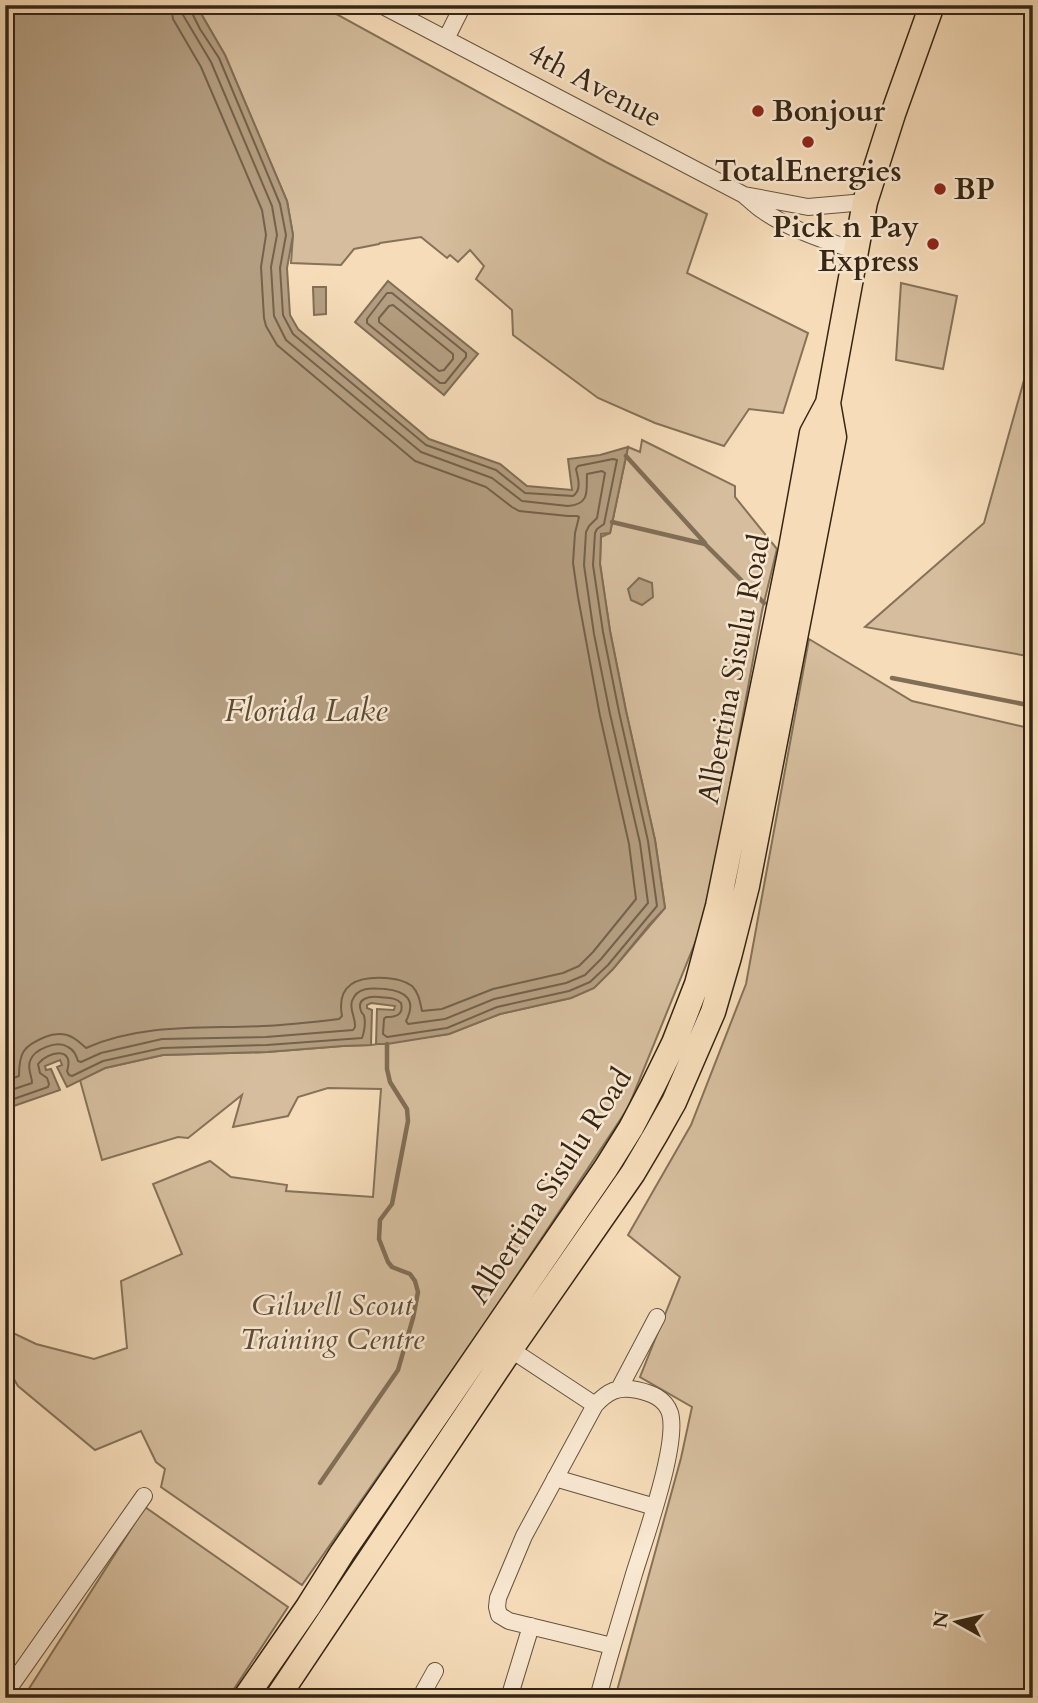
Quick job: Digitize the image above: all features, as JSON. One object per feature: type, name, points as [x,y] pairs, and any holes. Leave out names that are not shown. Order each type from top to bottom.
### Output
[{"type":"main road","name":"Albertina Sisulu Road","points":[[245,1698],[501,1342],[633,1173],[674,1102],[713,1012],[747,886],[827,482],[834,437],[828,402],[865,202],[892,114],[932,5]]},
{"type":"main road","name":"Albertina Sisulu Road","points":[[276,1698],[501,1342]]},
{"type":"street","name":"4th Avenue","points":[[381,5],[744,195],[762,210],[784,222],[855,250]]},
{"type":"street","points":[[446,39],[463,5]]},
{"type":"street","name":"4th Avenue","points":[[744,195],[808,206],[865,202]]},
{"type":"street","points":[[619,1389],[657,1317]]},
{"type":"street","points":[[501,1342],[595,1405]]},
{"type":"street","points":[[598,1698],[655,1507],[672,1433],[671,1415],[667,1406],[656,1396],[627,1388],[612,1390],[595,1405],[521,1543],[497,1603],[497,1611],[503,1618],[612,1646]]},
{"type":"street","points":[[555,1478],[655,1507]]},
{"type":"street","points":[[5,1694],[144,1496]]},
{"type":"street","points":[[509,1698],[531,1626]]},
{"type":"street","points":[[420,1698],[435,1671]]},
{"type":"green space","points":[[196,5],[320,5],[606,162],[707,214],[687,273],[808,333],[783,413],[749,409],[724,446],[655,423],[598,398],[513,335],[512,310],[476,279],[484,266],[470,250],[458,262],[450,255],[447,258],[421,237],[354,249],[341,265],[291,263],[293,235],[287,201],[225,55]]},
{"type":"green space","points":[[901,283],[957,296],[943,369],[896,360]]},
{"type":"green space","points":[[1033,348],[1033,657],[865,627],[984,523]]},
{"type":"green space","name":"Gilwell Scout Training Centre","points":[[642,440],[735,486],[735,497],[777,549],[762,611],[706,916],[628,1108],[486,1322],[302,1585],[161,1487],[165,1469],[156,1462],[141,1431],[95,1450],[18,1386],[5,1364],[5,1329],[36,1344],[94,1359],[127,1348],[121,1281],[182,1254],[153,1184],[210,1161],[231,1177],[287,1185],[286,1191],[373,1197],[381,1089],[328,1088],[298,1097],[288,1116],[233,1127],[242,1095],[188,1138],[178,1137],[102,1160],[80,1080],[105,1068],[163,1055],[371,1045],[449,1034],[500,1014],[571,998],[594,988],[665,908],[655,840],[610,631],[600,564],[601,537],[610,533],[628,447],[640,452]]},
{"type":"green space","points":[[809,639],[912,701],[1033,729],[1033,1698],[615,1698],[681,1458],[692,1407],[640,1377],[680,1277],[628,1235],[691,1125],[746,984]]},
{"type":"green space","points":[[145,1507],[288,1607],[228,1698],[23,1698]]},
{"type":"water","name":"Florida Lake","points":[[5,5],[196,5],[225,55],[287,201],[293,235],[287,268],[290,315],[298,329],[429,439],[500,464],[527,486],[572,490],[568,459],[600,455],[628,447],[610,533],[601,534],[600,564],[610,631],[655,840],[665,908],[594,988],[571,998],[500,1014],[449,1034],[387,1044],[376,1044],[377,1009],[394,1010],[395,1006],[371,1003],[367,1008],[372,1010],[371,1045],[163,1055],[105,1068],[67,1087],[57,1067],[62,1065],[60,1060],[45,1066],[46,1070],[51,1069],[60,1090],[5,1109]]},
{"type":"water","points":[[388,281],[478,354],[444,395],[355,322]]},
{"type":"water","points":[[313,287],[326,287],[326,314],[314,315]]},
{"type":"water","points":[[639,578],[652,583],[653,597],[642,605],[631,600],[628,589]]},
{"type":"waterway","points":[[626,456],[705,543]]},
{"type":"waterway","points":[[612,522],[705,544],[764,603]]},
{"type":"waterway","points":[[892,678],[1033,706]]},
{"type":"waterway","points":[[320,1483],[398,1370],[418,1292],[410,1274],[392,1267],[388,1262],[379,1239],[380,1220],[392,1204],[408,1121],[407,1109],[390,1082],[387,1044]]},
{"type":"place","name":"Bonjour","points":[[758,111]]},
{"type":"place","name":"TotalEnergies","points":[[808,142]]},
{"type":"place","name":"BP","points":[[940,189]]},
{"type":"place","name":"Pick n Pay Express","points":[[933,244]]}]
